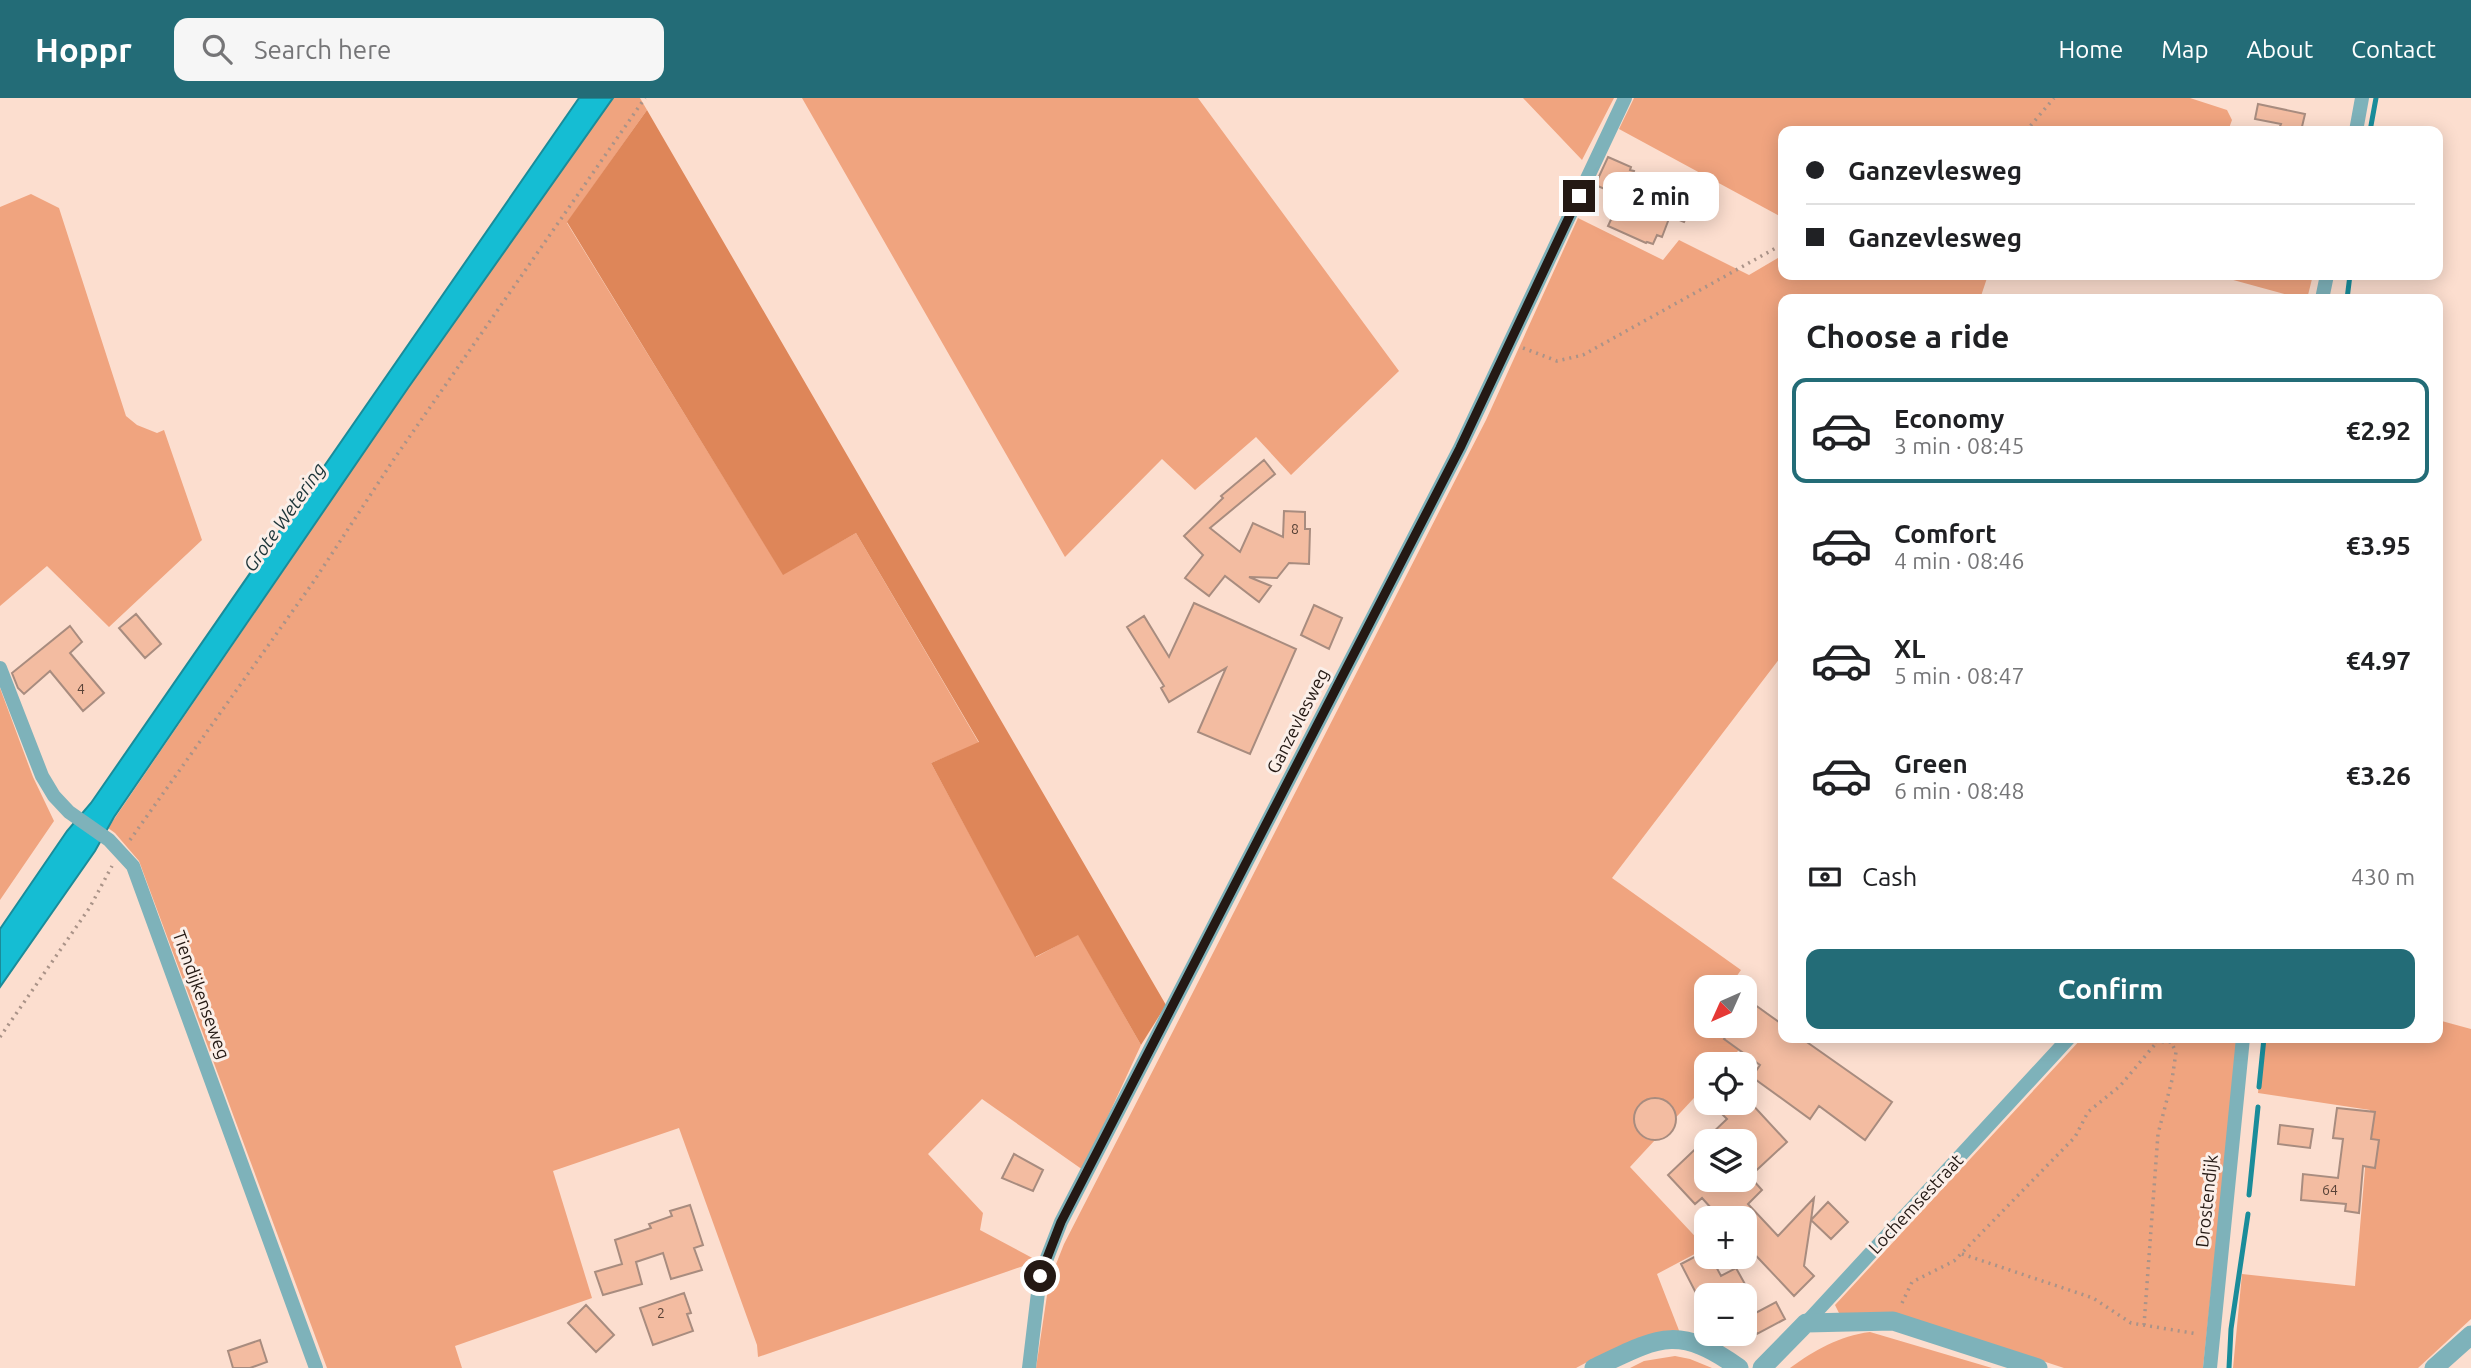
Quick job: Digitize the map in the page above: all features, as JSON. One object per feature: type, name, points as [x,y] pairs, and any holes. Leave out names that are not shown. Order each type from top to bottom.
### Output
[{"type":"street","name":"Ganzevlesweg","points":[[1029,1368],[1040,1276],[1061,1222],[1447,473],[1625,98]]},
{"type":"street","points":[[2357,126],[2362,98]]},
{"type":"street","name":"Tiendijkenseweg","points":[[0,668],[42,776],[54,796],[69,812],[109,840],[133,866],[316,1368]]},
{"type":"street","name":"Lochemsestraat","points":[[1762,1368],[2064,1043]]},
{"type":"street","name":"Drostendijk","points":[[2210,1368],[2242,1043]]},
{"type":"street","points":[[1806,1323],[1893,1321],[2038,1368]]},
{"type":"street","points":[[2434,1368],[2471,1335]]},
{"type":"street","points":[[1594,1368],[1665,1338],[1716,1351],[1739,1368]]},
{"type":"path","points":[[0,1037],[101,891],[108,872],[314,581],[392,462],[645,98]]},
{"type":"path","points":[[2030,126],[2054,98]]},
{"type":"path","points":[[1510,344],[1558,361],[1583,355],[1778,247]]},
{"type":"path","points":[[1893,1321],[1912,1282],[1954,1261],[2075,1137],[2088,1112],[2120,1086],[2156,1043]]},
{"type":"path","points":[[2144,1325],[2158,1134],[2176,1052],[2172,1043]]},
{"type":"path","points":[[1961,1254],[2093,1298],[2131,1323],[2213,1337]]},
{"type":"shaded area","points":[[613,98],[640,98],[647,110],[567,223],[783,574],[856,533],[979,743],[931,763],[1036,957],[1078,934],[1141,1045],[1083,1170],[982,1099],[928,1154],[983,1213],[980,1230],[1038,1261],[758,1357],[757,1345],[679,1128],[553,1171],[592,1298],[455,1346],[462,1368],[327,1368],[139,861],[108,828],[408,388]]},
{"type":"shaded area","points":[[802,98],[1198,98],[1399,371],[1291,475],[1256,437],[1195,490],[1162,459],[1065,557]]},
{"type":"shaded area","points":[[1523,98],[1614,98],[1582,160]]},
{"type":"shaded area","points":[[1634,98],[2190,98],[2227,110],[2232,120],[2230,126],[1778,126],[1778,215],[1619,129]]},
{"type":"shaded area","points":[[647,110],[1166,1005],[1141,1045],[1078,935],[1035,957],[931,763],[979,742],[856,533],[783,575],[567,222]]},
{"type":"shaded area","points":[[31,194],[59,208],[126,416],[137,425],[157,433],[164,430],[202,540],[109,627],[47,566],[0,606],[0,207]]},
{"type":"shaded area","points":[[1578,218],[1663,260],[1679,240],[1749,275],[1778,258],[1778,280],[1986,280],[1982,294],[1778,294],[1778,661],[1612,878],[1741,970],[1737,975],[1694,975],[1694,1038],[1748,1040],[1737,1052],[1694,1052],[1694,1098],[1630,1167],[1694,1235],[1694,1254],[1657,1274],[1680,1333],[1589,1361],[1576,1368],[1036,1368],[1049,1282],[1064,1244],[1486,420]]},
{"type":"shaded area","points":[[2233,280],[2312,280],[2308,294],[2285,294]]},
{"type":"shaded area","points":[[0,688],[33,777],[54,821],[0,900]]},
{"type":"shaded area","points":[[2443,1021],[2471,1029],[2471,1319],[2418,1368],[2233,1368],[2242,1274],[2355,1286],[2370,1110],[2258,1093],[2263,1043],[2443,1043]]},
{"type":"shaded area","points":[[2077,1043],[2237,1043],[2203,1368],[2064,1368],[1911,1318],[1840,1315],[1835,1305]]},
{"type":"shaded area","points":[[1870,1332],[1992,1368],[1790,1368],[1828,1345]]},
{"type":"shaded area","points":[[1675,1356],[1712,1368],[1630,1368],[1644,1361]]},
{"type":"water","points":[[579,98],[613,98],[408,388],[0,987],[0,929],[67,831],[91,803]]},
{"type":"building","points":[[2258,104],[2305,114],[2302,126],[2280,126],[2281,124],[2255,119]]},
{"type":"building","points":[[1608,157],[1631,167],[1633,174],[1674,196],[1675,193],[1694,201],[1684,222],[1670,216],[1662,237],[1657,235],[1653,244],[1608,226],[1622,196],[1595,185]]},
{"type":"building","points":[[1264,460],[1275,474],[1210,528],[1240,552],[1253,523],[1283,537],[1284,511],[1305,512],[1305,529],[1310,529],[1309,564],[1289,563],[1277,578],[1249,577],[1271,586],[1259,602],[1225,576],[1209,596],[1185,578],[1203,555],[1184,536],[1223,498],[1221,496]]},
{"type":"building","points":[[1194,603],[1296,649],[1250,754],[1198,732],[1226,668],[1169,702],[1161,688],[1164,686],[1127,627],[1144,616],[1169,657]]},
{"type":"building","points":[[1314,605],[1342,618],[1329,649],[1301,635]]},
{"type":"building","points":[[136,614],[161,644],[145,658],[119,628]]},
{"type":"building","points":[[70,626],[82,642],[70,653],[104,693],[83,711],[50,671],[24,694],[18,688],[12,673]]},
{"type":"building","points":[[1757,1006],[1778,1021],[1778,1043],[1808,1043],[1892,1102],[1865,1140],[1819,1106],[1810,1119],[1757,1081],[1760,1065],[1757,1063],[1757,1052],[1742,1052],[1724,1039],[1757,1038]]},
{"type":"building","points":[[1655,1098],[1670,1104],[1676,1119],[1670,1134],[1655,1140],[1640,1134],[1634,1119],[1640,1104]]},
{"type":"building","points":[[2337,1108],[2375,1112],[2371,1139],[2379,1140],[2375,1168],[2363,1166],[2359,1213],[2345,1211],[2346,1204],[2301,1200],[2303,1174],[2338,1178],[2343,1139],[2333,1138]]},
{"type":"building","points":[[1757,1110],[1787,1142],[1757,1170],[1757,1129],[1716,1129],[1727,1119],[1723,1115],[1757,1115]]},
{"type":"building","points":[[2280,1125],[2313,1129],[2310,1148],[2278,1144]]},
{"type":"building","points":[[1694,1150],[1694,1192],[1757,1192],[1757,1184],[1762,1190],[1748,1204],[1750,1206],[1709,1206],[1702,1198],[1695,1204],[1668,1175]]},
{"type":"building","points":[[1014,1154],[1043,1170],[1033,1191],[1002,1178]]},
{"type":"building","points":[[1814,1198],[1804,1266],[1814,1276],[1794,1296],[1757,1257],[1757,1214],[1778,1236]]},
{"type":"building","points":[[1828,1202],[1848,1222],[1831,1239],[1811,1220]]},
{"type":"building","points":[[690,1205],[703,1245],[694,1248],[702,1270],[671,1279],[663,1253],[636,1262],[642,1284],[603,1295],[595,1272],[622,1264],[615,1240],[651,1228],[649,1224],[672,1216],[670,1211]]},
{"type":"building","points":[[1694,1257],[1694,1269],[1717,1269],[1721,1276],[1737,1269],[1744,1283],[1694,1283],[1694,1289],[1681,1264]]},
{"type":"building","points":[[684,1293],[691,1313],[687,1314],[693,1331],[653,1345],[640,1308]]},
{"type":"building","points":[[1776,1302],[1785,1319],[1757,1334],[1757,1312]]},
{"type":"building","points":[[586,1305],[614,1335],[596,1352],[568,1323]]},
{"type":"building","points":[[260,1340],[267,1362],[250,1368],[233,1368],[228,1351]]},
{"type":"waterway","points":[[2371,126],[2376,98]]},
{"type":"waterway","points":[[2348,294],[2349,280]]},
{"type":"waterway","points":[[2259,1087],[2263,1043]]},
{"type":"waterway","points":[[2249,1195],[2258,1107]]},
{"type":"waterway","points":[[2229,1368],[2231,1329],[2248,1214]]},
{"type":"route","points":[[1040,1276],[1061,1222],[1460,448],[1579,196]]},
{"type":"water label","name":"Grote Wetering","points":[[284,517]]}]
